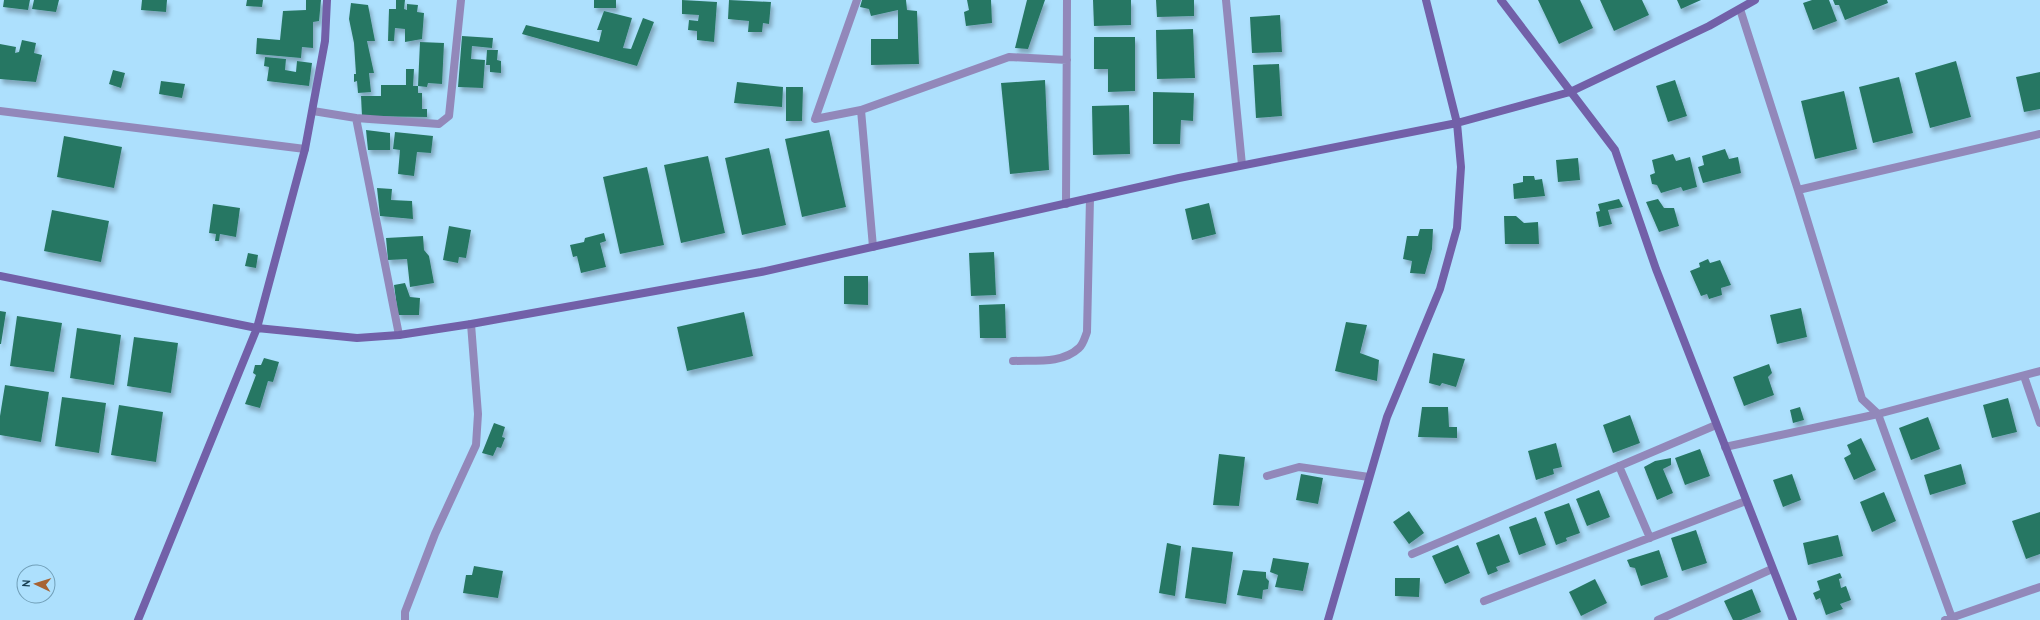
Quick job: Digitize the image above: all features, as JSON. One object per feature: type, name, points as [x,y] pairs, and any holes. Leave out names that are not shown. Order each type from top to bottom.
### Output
[{"type":"street","points":[[138,620],[257,328],[305,148],[313,111],[325,41],[327,0]]},
{"type":"street","points":[[313,111],[356,118],[439,124],[449,116],[462,0]]},
{"type":"street","points":[[857,0],[815,118],[861,110],[1009,58],[1067,60]]},
{"type":"street","points":[[1066,204],[1068,0]]},
{"type":"street","points":[[1226,0],[1242,165]]},
{"type":"street","points":[[1328,620],[1387,417],[1440,289],[1457,228],[1461,167],[1457,123],[1426,0]]},
{"type":"street","points":[[1501,0],[1615,150],[1656,269],[1793,620]]},
{"type":"street","points":[[0,276],[257,328],[357,338],[399,335],[471,324],[761,272],[1242,165],[1457,123],[1570,92],[1709,26],[1755,0]]},
{"type":"street","points":[[1740,8],[1862,399],[1878,414],[1948,619],[2040,587]]},
{"type":"street","points":[[861,110],[873,247]]},
{"type":"street","points":[[0,111],[305,148]]},
{"type":"street","points":[[356,118],[399,335]]},
{"type":"street","points":[[1798,190],[2040,134]]},
{"type":"street","points":[[1013,361],[1047,360],[1066,357],[1080,348],[1087,332],[1090,198]]},
{"type":"street","points":[[405,620],[405,612],[435,534],[476,445],[478,414],[471,324]]},
{"type":"street","points":[[1725,447],[1878,414],[2040,371]]},
{"type":"street","points":[[2024,376],[2040,423]]},
{"type":"street","points":[[1412,554],[1716,425]]},
{"type":"street","points":[[1267,476],[1299,466],[1369,477]]},
{"type":"street","points":[[1619,466],[1650,538]]},
{"type":"street","points":[[1484,601],[1746,501]]},
{"type":"street","points":[[1658,620],[1772,569]]},
{"type":"building","points":[[4,0],[30,0],[28,10],[3,7]]},
{"type":"building","points":[[34,0],[59,0],[56,12],[32,9]]},
{"type":"building","points":[[142,0],[167,0],[166,12],[141,10]]},
{"type":"building","points":[[247,0],[263,0],[262,7],[246,6]]},
{"type":"building","points":[[306,0],[321,0],[319,21],[313,22],[313,48],[302,47],[301,58],[256,54],[257,38],[280,40],[283,11],[306,10]]},
{"type":"building","points":[[396,0],[405,0],[404,9],[407,10],[407,4],[418,5],[417,12],[424,13],[422,39],[405,42],[405,29],[395,28],[394,41],[388,41],[389,9],[396,9]]},
{"type":"building","points":[[594,0],[616,0],[616,8],[594,8]]},
{"type":"building","points":[[682,0],[717,2],[714,42],[697,40],[697,31],[688,30],[689,20],[698,21],[699,15],[682,14]]},
{"type":"building","points":[[729,0],[771,2],[769,24],[763,23],[762,32],[748,32],[749,21],[728,19]]},
{"type":"building","points":[[862,0],[906,0],[907,10],[917,11],[919,64],[871,65],[871,39],[898,39],[898,10],[871,16],[869,9],[860,7]]},
{"type":"building","points":[[967,0],[991,0],[992,23],[966,26],[964,12],[969,10]]},
{"type":"building","points":[[1027,0],[1045,0],[1028,49],[1015,48]]},
{"type":"building","points":[[1093,0],[1131,0],[1131,25],[1094,26]]},
{"type":"building","points":[[1156,0],[1194,0],[1194,16],[1157,17]]},
{"type":"building","points":[[1538,0],[1580,0],[1593,28],[1559,44]]},
{"type":"building","points":[[1600,0],[1642,0],[1649,15],[1614,31]]},
{"type":"building","points":[[1677,0],[1701,0],[1681,9]]},
{"type":"building","points":[[1812,0],[1829,0],[1837,21],[1813,30],[1803,3]]},
{"type":"building","points":[[1833,0],[1887,0],[1888,3],[1845,20],[1839,5],[1835,5]]},
{"type":"building","points":[[351,3],[368,5],[375,41],[367,41],[374,73],[369,73],[371,92],[358,93],[357,81],[354,82],[354,74],[356,74],[354,43],[349,19]]},
{"type":"building","points":[[604,11],[632,18],[623,48],[631,49],[643,18],[654,22],[637,66],[522,34],[526,25],[599,42],[602,30],[597,30]]},
{"type":"building","points":[[1280,15],[1282,52],[1252,53],[1250,17]]},
{"type":"building","points":[[1193,29],[1195,78],[1157,79],[1156,30]]},
{"type":"building","points":[[462,36],[493,38],[492,48],[472,46],[471,59],[485,60],[483,88],[458,87]]},
{"type":"building","points":[[1094,37],[1135,37],[1135,91],[1108,92],[1108,69],[1094,69]]},
{"type":"building","points":[[22,40],[36,43],[34,53],[42,55],[36,82],[0,79],[0,44],[16,47],[15,53],[19,52]]},
{"type":"building","points":[[420,42],[444,43],[442,84],[428,83],[427,87],[418,86]]},
{"type":"building","points":[[487,50],[498,50],[497,60],[501,61],[501,73],[490,72],[490,65],[486,65]]},
{"type":"building","points":[[265,57],[286,59],[285,70],[296,72],[297,61],[312,63],[309,86],[267,81],[269,67],[264,66]]},
{"type":"building","points":[[1956,61],[1971,117],[1930,128],[1915,73]]},
{"type":"building","points":[[1279,64],[1282,116],[1256,118],[1253,65]]},
{"type":"building","points":[[406,69],[414,69],[413,86],[418,86],[418,93],[422,93],[422,109],[427,109],[427,117],[362,116],[361,96],[381,96],[381,85],[406,85]]},
{"type":"building","points":[[113,70],[125,73],[121,88],[109,84]]},
{"type":"building","points":[[2040,72],[2040,109],[2024,112],[2016,77]]},
{"type":"building","points":[[1899,77],[1913,133],[1873,143],[1859,87]]},
{"type":"building","points":[[1045,80],[1049,170],[1010,174],[1001,83]]},
{"type":"building","points":[[1675,80],[1687,116],[1668,122],[1656,86]]},
{"type":"building","points":[[161,81],[185,84],[182,98],[159,94]]},
{"type":"building","points":[[737,82],[783,87],[782,107],[734,103]]},
{"type":"building","points":[[786,87],[803,87],[802,121],[786,121]]},
{"type":"building","points":[[1844,91],[1857,149],[1815,159],[1801,101]]},
{"type":"building","points":[[1153,92],[1194,93],[1193,121],[1181,120],[1180,144],[1153,144]]},
{"type":"building","points":[[1129,105],[1130,154],[1093,155],[1092,106]]},
{"type":"building","points":[[366,130],[390,133],[390,150],[368,150]]},
{"type":"building","points":[[829,130],[846,207],[802,217],[785,139]]},
{"type":"building","points":[[395,132],[433,136],[431,153],[417,152],[414,176],[398,174],[400,150],[393,149]]},
{"type":"building","points":[[64,136],[122,147],[114,188],[57,177]]},
{"type":"building","points":[[769,148],[786,225],[742,235],[725,158]]},
{"type":"building","points":[[1725,149],[1729,159],[1738,157],[1741,173],[1703,183],[1698,167],[1704,165],[1702,156]]},
{"type":"building","points":[[1673,154],[1676,161],[1690,157],[1697,187],[1683,191],[1681,187],[1661,193],[1657,185],[1652,184],[1650,175],[1655,173],[1652,160]]},
{"type":"building","points":[[708,156],[725,233],[681,243],[664,165]]},
{"type":"building","points":[[1578,158],[1580,180],[1558,182],[1556,160]]},
{"type":"building","points":[[647,167],[664,245],[620,254],[603,177]]},
{"type":"building","points":[[1523,176],[1534,176],[1535,180],[1542,179],[1545,196],[1514,199],[1513,184],[1523,182]]},
{"type":"building","points":[[377,188],[392,189],[391,200],[412,201],[413,219],[380,216]]},
{"type":"building","points":[[1619,199],[1623,207],[1608,210],[1612,224],[1599,227],[1596,212],[1600,211],[1598,204]]},
{"type":"building","points":[[1658,199],[1664,208],[1674,208],[1679,226],[1659,232],[1646,202]]},
{"type":"building","points":[[1209,203],[1216,234],[1192,240],[1185,209]]},
{"type":"building","points":[[213,204],[240,208],[236,237],[220,234],[219,241],[215,241],[216,234],[209,233]]},
{"type":"building","points":[[52,210],[109,221],[101,262],[44,251]]},
{"type":"building","points":[[1504,216],[1516,216],[1524,223],[1538,222],[1539,244],[1505,244]]},
{"type":"building","points":[[449,226],[471,230],[466,258],[459,257],[458,263],[443,260]]},
{"type":"building","points":[[1420,229],[1433,229],[1432,249],[1425,274],[1410,273],[1412,261],[1403,259],[1407,236],[1418,236]]},
{"type":"building","points":[[604,233],[606,241],[600,243],[606,267],[581,273],[577,256],[573,257],[570,245],[584,242],[585,238]]},
{"type":"building","points":[[423,236],[424,250],[429,256],[434,283],[410,287],[407,259],[388,260],[386,238]]},
{"type":"building","points":[[994,252],[996,295],[971,296],[969,253]]},
{"type":"building","points":[[248,253],[258,255],[256,268],[245,266]]},
{"type":"building","points":[[1708,259],[1710,263],[1720,260],[1731,285],[1721,288],[1722,295],[1709,299],[1707,294],[1701,296],[1690,271],[1700,267],[1699,263]]},
{"type":"building","points":[[844,276],[868,276],[868,305],[844,304]]},
{"type":"building","points":[[405,283],[410,297],[420,298],[419,315],[398,315],[394,285]]},
{"type":"building","points":[[1005,304],[1006,338],[980,338],[979,305]]},
{"type":"building","points":[[1801,308],[1807,337],[1777,344],[1770,315]]},
{"type":"building","points":[[0,311],[6,312],[1,344],[0,344]]},
{"type":"building","points":[[744,312],[753,356],[687,371],[677,327]]},
{"type":"building","points":[[17,316],[62,323],[54,372],[10,366]]},
{"type":"building","points":[[1346,322],[1367,325],[1360,353],[1379,360],[1377,381],[1335,371]]},
{"type":"building","points":[[77,328],[121,335],[114,385],[70,378]]},
{"type":"building","points":[[134,337],[178,343],[171,393],[127,386]]},
{"type":"building","points":[[1433,353],[1465,359],[1456,387],[1442,383],[1440,386],[1429,383]]},
{"type":"building","points":[[264,358],[279,362],[273,382],[268,381],[260,408],[245,404],[256,375],[253,373],[255,365],[261,365]]},
{"type":"building","points":[[1769,364],[1772,373],[1768,377],[1774,395],[1744,406],[1733,377]]},
{"type":"building","points":[[5,385],[49,392],[41,442],[0,435],[0,416]]},
{"type":"building","points":[[62,397],[106,403],[99,453],[55,446]]},
{"type":"building","points":[[2008,398],[2017,432],[1992,438],[1983,405]]},
{"type":"building","points":[[119,405],[163,412],[156,462],[111,455]]},
{"type":"building","points":[[1422,407],[1448,407],[1449,427],[1457,427],[1457,438],[1418,437]]},
{"type":"building","points":[[1800,407],[1804,420],[1793,423],[1790,410]]},
{"type":"building","points":[[1630,415],[1640,443],[1613,453],[1603,425]]},
{"type":"building","points":[[1928,417],[1940,449],[1911,460],[1899,428]]},
{"type":"building","points":[[494,423],[505,427],[502,437],[505,438],[501,448],[497,447],[493,456],[482,453]]},
{"type":"building","points":[[1861,438],[1876,470],[1854,480],[1844,458],[1851,454],[1847,445]]},
{"type":"building","points":[[1556,443],[1562,467],[1553,469],[1554,474],[1536,480],[1528,451]]},
{"type":"building","points":[[1700,449],[1710,476],[1685,485],[1675,458]]},
{"type":"building","points":[[1219,454],[1245,457],[1239,506],[1213,505]]},
{"type":"building","points":[[1671,458],[1671,465],[1663,469],[1673,493],[1657,500],[1644,467],[1655,461]]},
{"type":"building","points":[[1961,464],[1966,484],[1930,495],[1924,475]]},
{"type":"building","points":[[1301,474],[1323,478],[1318,504],[1296,500]]},
{"type":"building","points":[[1792,474],[1801,500],[1783,507],[1773,480]]},
{"type":"building","points":[[1599,490],[1610,517],[1587,526],[1576,499]]},
{"type":"building","points":[[1884,492],[1896,521],[1872,532],[1860,502]]},
{"type":"building","points":[[1569,503],[1580,533],[1566,538],[1567,541],[1556,545],[1544,512]]},
{"type":"building","points":[[1409,511],[1424,533],[1409,544],[1393,522]]},
{"type":"building","points":[[2040,512],[2040,554],[2026,559],[2012,521]]},
{"type":"building","points":[[1536,517],[1546,545],[1519,555],[1509,527]]},
{"type":"building","points":[[1696,530],[1707,563],[1682,571],[1671,538]]},
{"type":"building","points":[[1499,534],[1510,562],[1496,567],[1498,571],[1488,575],[1476,543]]},
{"type":"building","points":[[1838,535],[1843,556],[1808,565],[1803,543]]},
{"type":"building","points":[[1167,543],[1181,546],[1175,596],[1159,593]]},
{"type":"building","points":[[1458,545],[1470,573],[1445,584],[1432,556]]},
{"type":"building","points":[[1192,547],[1233,552],[1226,604],[1185,598]]},
{"type":"building","points":[[1659,550],[1668,577],[1641,586],[1635,568],[1630,567],[1627,560]]},
{"type":"building","points":[[1273,558],[1309,563],[1303,591],[1275,587],[1278,575],[1270,572]]},
{"type":"building","points":[[474,566],[503,571],[498,598],[463,593],[466,575],[472,575]]},
{"type":"building","points":[[1243,570],[1266,572],[1266,578],[1269,581],[1268,589],[1263,590],[1262,599],[1237,595]]},
{"type":"building","points":[[1840,573],[1842,578],[1839,579],[1841,588],[1846,586],[1851,600],[1840,604],[1843,609],[1826,615],[1820,598],[1816,600],[1813,593],[1820,590],[1817,581]]},
{"type":"building","points":[[1395,578],[1420,578],[1419,597],[1395,596]]},
{"type":"building","points":[[1595,579],[1607,603],[1581,616],[1569,592]]},
{"type":"building","points":[[1752,589],[1761,612],[1741,620],[1733,620],[1724,601]]}]
